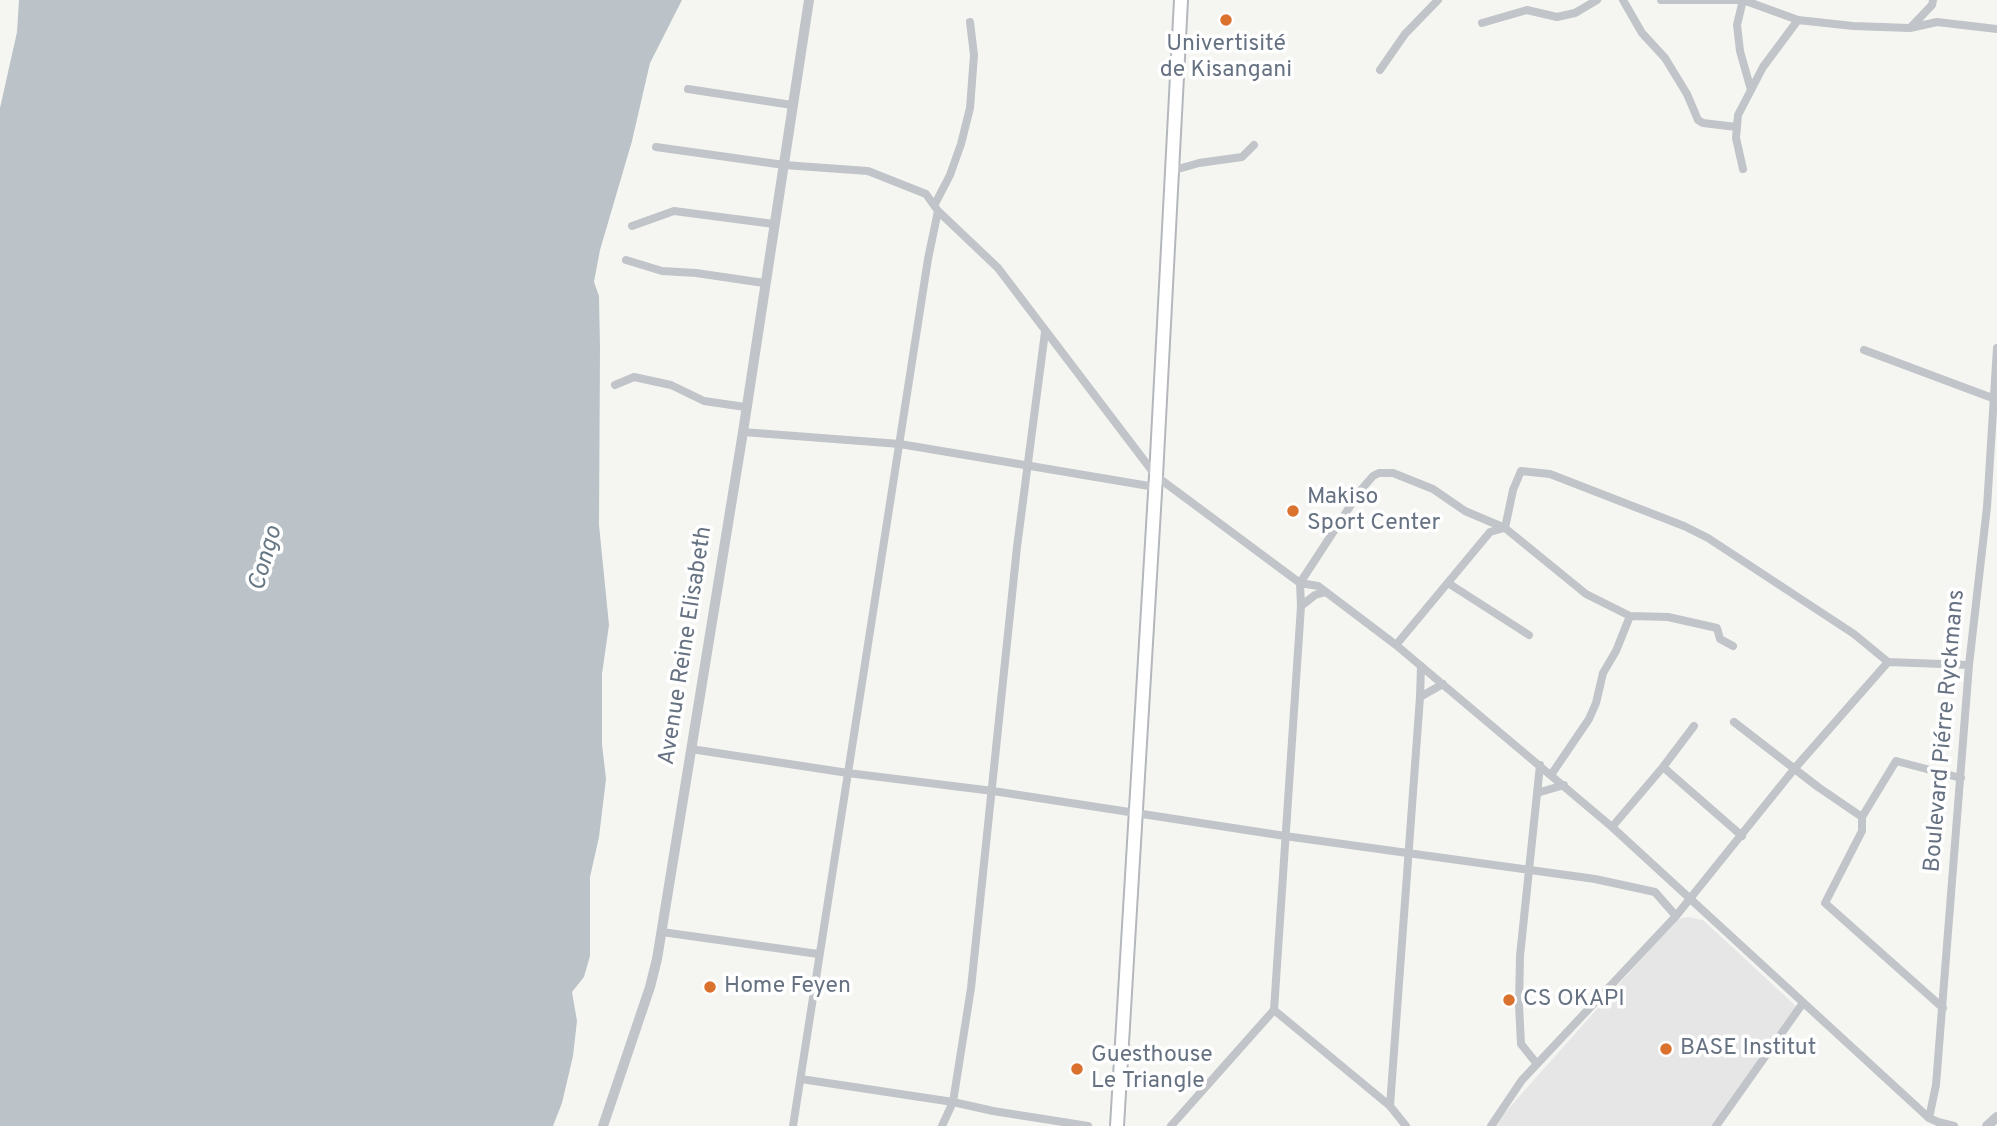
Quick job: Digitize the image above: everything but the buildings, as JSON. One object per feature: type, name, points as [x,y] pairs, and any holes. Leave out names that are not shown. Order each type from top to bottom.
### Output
[{"type":"main road","points":[[1117,1126],[1156,481],[1181,0]]},
{"type":"street","name":"Avenue Reine Elisabeth","points":[[603,1126],[650,987],[662,932],[743,432],[809,0]]},
{"type":"street","points":[[1380,70],[1405,34],[1438,0]]},
{"type":"street","points":[[1482,23],[1527,10],[1557,17],[1575,13],[1597,0]]},
{"type":"street","points":[[1623,0],[1642,33],[1665,58],[1687,94],[1698,120],[1736,127]]},
{"type":"street","points":[[1661,0],[1743,0],[1798,20],[1910,28],[1937,22],[1997,29]]},
{"type":"street","points":[[1743,0],[1737,25],[1740,51],[1751,90]]},
{"type":"street","points":[[1910,28],[1932,2]]},
{"type":"street","points":[[1932,2],[1937,22]]},
{"type":"street","points":[[1743,169],[1736,127],[1738,115],[1763,67],[1798,20]]},
{"type":"street","points":[[793,1126],[936,207],[961,144],[970,108],[974,55],[970,22]]},
{"type":"street","points":[[688,89],[792,105]]},
{"type":"street","points":[[1171,171],[1199,163],[1242,157],[1254,145]]},
{"type":"street","points":[[656,147],[784,165],[869,171],[926,194],[998,268],[1156,481],[1300,583],[1318,586],[1396,645],[1612,827],[1935,1122],[1954,1126]]},
{"type":"street","points":[[632,226],[674,211],[774,224]]},
{"type":"street","points":[[626,260],[662,271],[764,283]]},
{"type":"street","points":[[942,1126],[954,1102],[971,988],[1027,465],[1045,332]]},
{"type":"street","name":"Boulevard Piérre Ryckmans","points":[[1935,1122],[1969,665],[1994,451],[1997,348]]},
{"type":"street","points":[[1864,350],[1995,399]]},
{"type":"street","points":[[615,384],[634,377],[671,385],[704,401],[745,407]]},
{"type":"street","points":[[743,432],[900,444],[1027,465],[1156,481]]},
{"type":"street","points":[[1505,528],[1508,504],[1521,471],[1550,474],[1684,526],[1708,538],[1844,627],[1888,662],[1969,665]]},
{"type":"street","points":[[1171,1126],[1274,1010],[1301,606],[1300,583],[1360,491],[1379,473],[1393,473],[1433,489],[1465,511],[1505,528],[1586,594],[1630,616],[1668,617],[1717,628],[1720,639],[1733,646]]},
{"type":"street","points":[[1987,507],[1997,508]]},
{"type":"street","points":[[1396,645],[1490,532],[1505,528]]},
{"type":"street","points":[[1448,583],[1529,635]]},
{"type":"street","points":[[1301,606],[1315,595],[1326,592]]},
{"type":"street","points":[[1551,775],[1589,719],[1603,674],[1630,616]]},
{"type":"street","points":[[1491,1126],[1522,1080],[1676,916],[1795,768],[1888,662]]},
{"type":"street","points":[[1390,1106],[1421,666]]},
{"type":"street","points":[[1420,697],[1443,684]]},
{"type":"street","points":[[1734,722],[1862,817]]},
{"type":"street","points":[[1612,827],[1663,767],[1693,726]]},
{"type":"street","points":[[691,749],[1595,879],[1655,892],[1676,916]]},
{"type":"street","points":[[1943,1008],[1825,903],[1862,831],[1862,817],[1896,761],[1961,778]]},
{"type":"street","points":[[1537,1064],[1521,1044],[1518,1005],[1520,956],[1540,765]]},
{"type":"street","points":[[1663,767],[1742,836]]},
{"type":"street","points":[[1536,793],[1564,785]]},
{"type":"street","points":[[662,932],[818,954]]},
{"type":"street","points":[[1716,1126],[1803,1003]]},
{"type":"street","points":[[1274,1010],[1390,1106],[1406,1126]]},
{"type":"street","points":[[801,1079],[1088,1126]]},
{"type":"street","points":[[1987,1126],[1997,1117]]},
{"type":"shaded area","name":"BASE Institut","points":[[1688,917],[1703,920],[1799,1009],[1719,1126],[1493,1126],[1677,919]]},
{"type":"water","name":"Congo","points":[[19,0],[682,0],[650,63],[632,141],[600,250],[594,282],[599,296],[599,525],[609,625],[602,674],[602,744],[606,779],[599,837],[590,877],[590,956],[584,977],[572,992],[577,1021],[573,1056],[562,1103],[553,1126],[0,1126],[0,108],[17,32]]},
{"type":"place","name":"Univertisité de Kisangani","points":[[1226,20]]},
{"type":"place","name":"Makiso Sport Center","points":[[1293,511]]},
{"type":"place","name":"Home Feyen","points":[[710,987]]},
{"type":"place","name":"CS OKAPI","points":[[1509,1000]]},
{"type":"place","name":"BASE Institut","points":[[1666,1049]]},
{"type":"place","name":"Guesthouse Le Triangle","points":[[1077,1069]]}]
